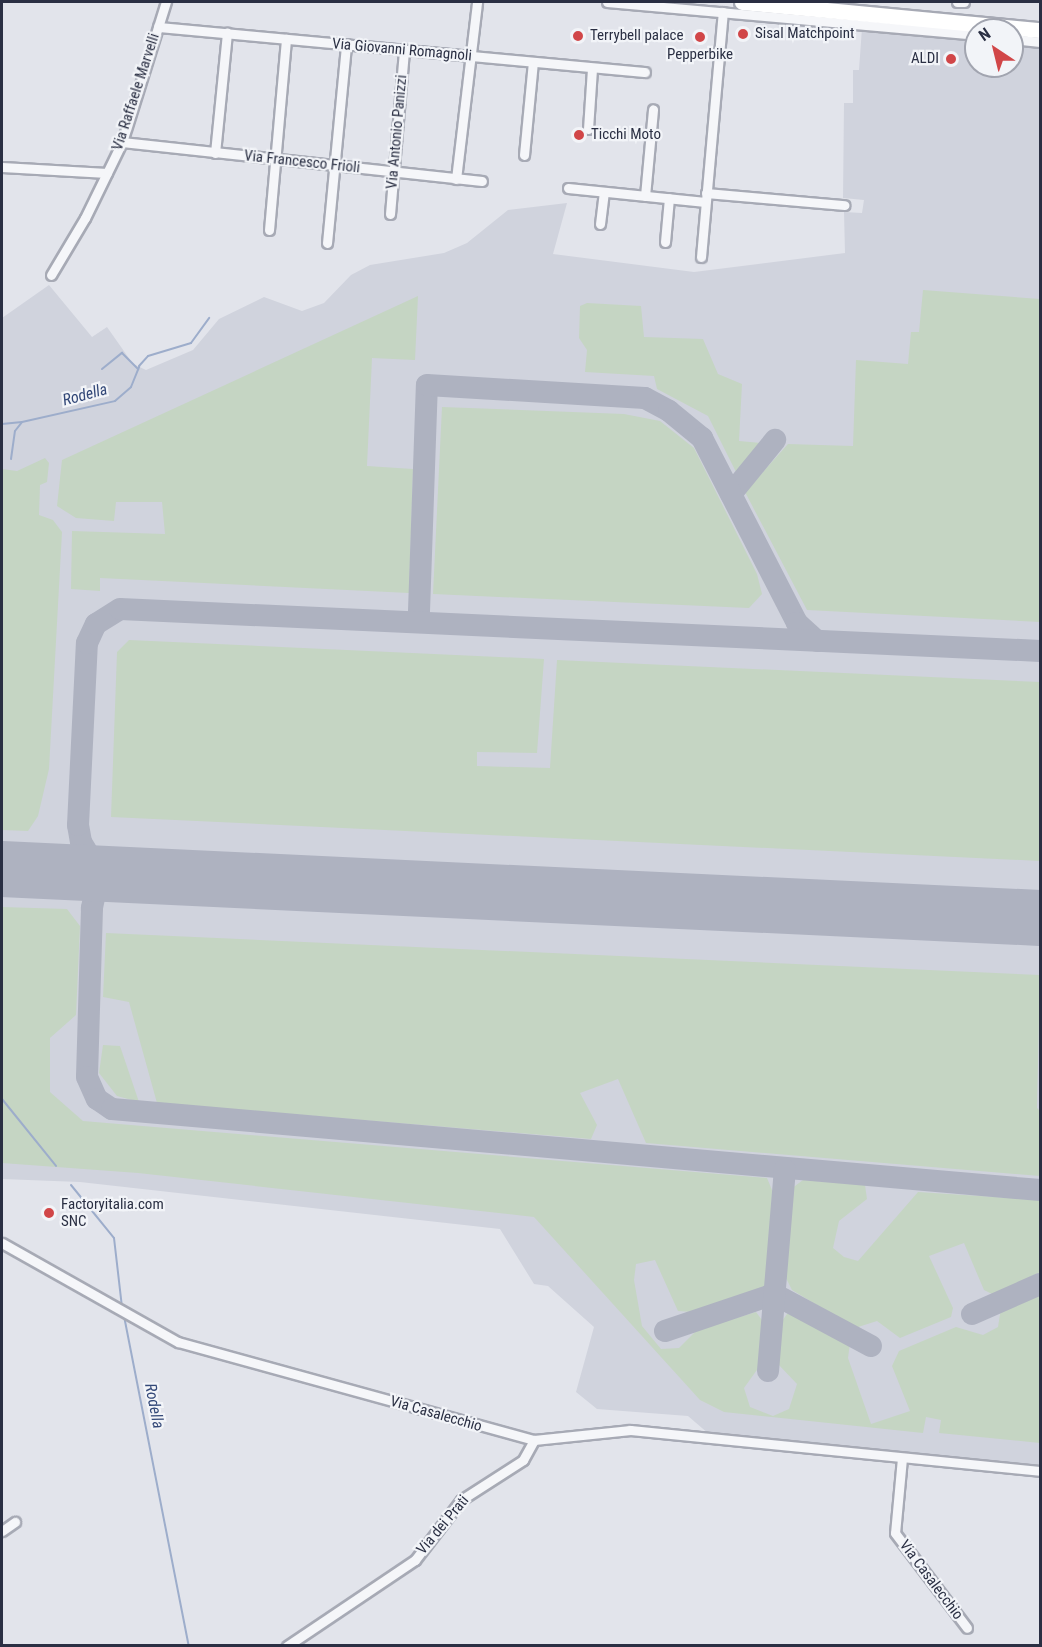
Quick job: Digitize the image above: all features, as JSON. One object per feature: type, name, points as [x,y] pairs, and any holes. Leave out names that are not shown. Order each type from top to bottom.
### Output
[{"type":"main road","points":[[742,2],[872,19],[1041,30]]},
{"type":"street","name":"Via Raffaele Marvelli","points":[[51,275],[85,218],[122,142],[166,2]]},
{"type":"street","points":[[456,179],[477,2]]},
{"type":"street","points":[[607,2],[845,24],[872,19],[964,33]]},
{"type":"street","points":[[957,2],[963,2]]},
{"type":"street","points":[[700,257],[723,12]]},
{"type":"street","name":"Via Giovanni Romagnoli","points":[[158,27],[645,72]]},
{"type":"street","points":[[215,153],[227,33]]},
{"type":"street","points":[[269,230],[286,39]]},
{"type":"street","points":[[1024,40],[1041,42]]},
{"type":"street","points":[[327,243],[346,44]]},
{"type":"street","name":"Via Antonio Panizzi","points":[[390,214],[404,50]]},
{"type":"street","points":[[524,155],[533,62]]},
{"type":"street","points":[[588,129],[592,68]]},
{"type":"street","points":[[645,196],[653,109]]},
{"type":"street","name":"Via Francesco Frioli","points":[[122,142],[482,181]]},
{"type":"street","points":[[2,167],[107,173]]},
{"type":"street","points":[[568,188],[669,198],[706,197],[844,205]]},
{"type":"street","points":[[600,224],[604,192]]},
{"type":"street","points":[[665,242],[669,198]]},
{"type":"street","name":"Via Casalecchio","points":[[2,1243],[178,1342],[534,1440],[630,1430],[1041,1471]]},
{"type":"street","name":"Via dei Prati","points":[[287,1646],[415,1560],[461,1500],[523,1460],[534,1440]]},
{"type":"street","name":"Via Casalecchio","points":[[902,1458],[895,1533],[967,1628]]},
{"type":"street","points":[[2,1531],[15,1522]]},
{"type":"shaded area","points":[[862,28],[964,38],[964,78],[1024,78],[1024,43],[1040,44],[1040,1466],[709,1434],[688,1416],[597,1409],[576,1392],[594,1327],[548,1286],[534,1284],[500,1229],[80,1182],[2,1179],[2,318],[49,285],[92,337],[107,327],[133,364],[146,370],[193,350],[219,319],[264,297],[302,311],[324,303],[351,275],[370,265],[444,253],[467,243],[508,210],[567,203],[553,254],[694,272],[845,253],[844,212],[862,213],[864,200],[843,198],[844,103],[853,103],[853,70],[859,70]]},
{"type":"green space","points":[[923,290],[1040,299],[1040,622],[807,610],[745,492],[788,444],[853,446],[856,360],[908,364],[911,332],[919,332]]},
{"type":"green space","points":[[418,296],[415,360],[372,358],[367,466],[413,469],[409,593],[100,578],[100,591],[71,589],[72,531],[165,534],[162,502],[116,502],[114,521],[76,518],[57,506],[62,460]]},
{"type":"green space","points":[[587,303],[641,306],[644,337],[703,339],[718,374],[742,384],[739,441],[761,443],[736,472],[708,416],[657,389],[654,376],[585,372],[587,350],[579,338],[580,306]]},
{"type":"green space","points":[[442,407],[624,414],[660,421],[694,448],[757,574],[762,594],[749,608],[433,594]]},
{"type":"green space","points":[[45,458],[49,463],[47,482],[40,485],[39,515],[53,520],[62,532],[49,769],[38,816],[28,831],[2,830],[2,469],[17,471]]},
{"type":"green space","points":[[129,640],[544,659],[537,753],[477,752],[477,766],[550,768],[557,660],[1040,682],[1040,861],[111,817],[117,652]]},
{"type":"green space","points":[[2,907],[67,909],[80,926],[76,1015],[50,1038],[50,1092],[83,1121],[767,1178],[772,1190],[770,1279],[761,1291],[692,1312],[678,1311],[655,1260],[636,1264],[634,1280],[642,1326],[661,1349],[679,1348],[697,1330],[756,1312],[765,1324],[759,1367],[744,1388],[750,1407],[773,1416],[789,1409],[797,1384],[778,1364],[780,1324],[787,1314],[799,1312],[850,1343],[848,1358],[871,1424],[910,1411],[892,1366],[899,1351],[956,1327],[983,1335],[998,1327],[1001,1308],[1040,1292],[1040,1443],[939,1433],[941,1420],[926,1417],[923,1433],[724,1412],[700,1400],[534,1217],[138,1173],[2,1163]]},
{"type":"green space","points":[[106,933],[1040,975],[1037,1108],[1040,1111],[1040,1176],[646,1143],[618,1079],[580,1093],[597,1125],[591,1139],[157,1103],[129,1002],[103,997]]},
{"type":"green space","points":[[103,1045],[120,1046],[139,1102],[117,1096],[99,1073]]},
{"type":"green space","points":[[803,1180],[865,1185],[867,1199],[839,1221],[833,1248],[844,1257],[858,1261],[918,1192],[1040,1200],[1040,1272],[994,1295],[984,1290],[964,1243],[929,1256],[953,1308],[951,1317],[900,1338],[877,1321],[855,1328],[792,1290],[786,1278],[791,1189]]},
{"type":"waterway","name":"Rodella","points":[[139,366],[148,356],[191,343],[209,318]]},
{"type":"waterway","name":"Rodella","points":[[102,369],[122,353],[138,369]]},
{"type":"waterway","name":"Rodella","points":[[11,459],[15,431],[22,422],[115,401],[131,387],[139,367]]},
{"type":"waterway","name":"Rodella","points":[[2,424],[22,422]]},
{"type":"waterway","name":"Rodella","points":[[2,1099],[56,1166]]},
{"type":"waterway","name":"Rodella","points":[[71,1185],[114,1238],[122,1307]]},
{"type":"waterway","name":"Rodella","points":[[124,1316],[189,1646]]},
{"type":"taxiway","points":[[419,611],[427,385],[645,398],[669,411],[702,438],[797,623],[817,641]]},
{"type":"taxiway","points":[[731,494],[775,440]]},
{"type":"taxiway","points":[[129,876],[90,857],[81,842],[78,825],[87,643],[96,624],[120,609],[1040,651]]},
{"type":"taxiway","points":[[122,875],[97,884],[92,908],[87,1077],[97,1099],[112,1109],[1040,1190]]},
{"type":"taxiway","points":[[768,1371],[785,1170]]},
{"type":"taxiway","points":[[972,1314],[1040,1284]]},
{"type":"taxiway","points":[[665,1331],[774,1294],[871,1346]]},
{"type":"runway","points":[[2,869],[1040,918]]},
{"type":"place","name":"Sisal Matchpoint","points":[[743,34]]},
{"type":"place","name":"Terrybell palace","points":[[578,36]]},
{"type":"place","name":"Pepperbike","points":[[700,37]]},
{"type":"place","name":"ALDI","points":[[951,59]]},
{"type":"place","name":"Ticchi Moto","points":[[579,135]]},
{"type":"place","name":"Factoryitalia.com SNC","points":[[49,1213]]}]
